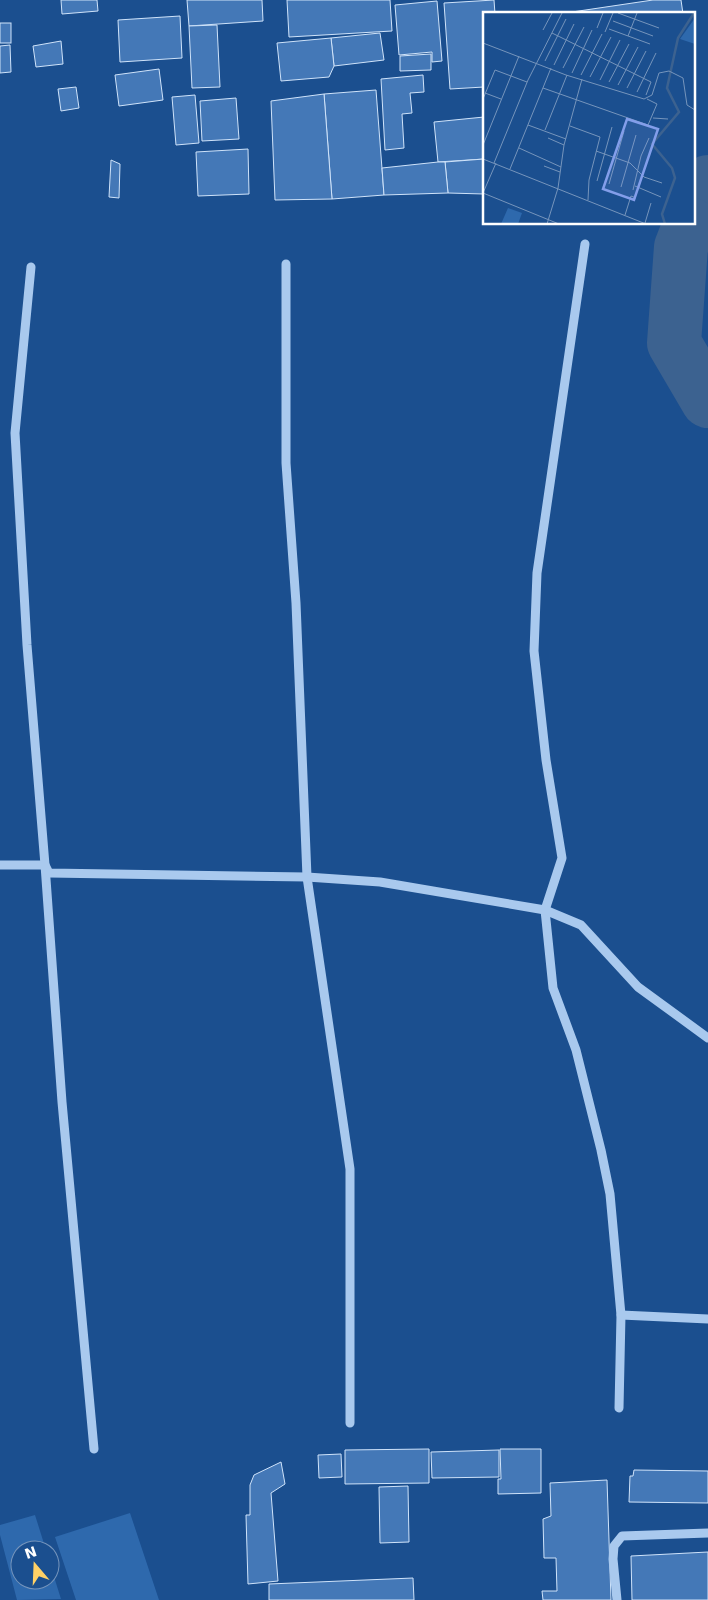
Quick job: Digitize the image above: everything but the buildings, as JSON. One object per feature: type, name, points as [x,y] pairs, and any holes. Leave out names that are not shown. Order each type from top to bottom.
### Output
[{"type":"street","points":[[585,244],[537,573],[534,651],[546,760],[562,858],[545,910],[553,988],[576,1050],[610,1194],[620,1315],[619,1408]]},
{"type":"street","points":[[286,264],[286,463],[296,613],[307,877],[350,1169],[350,1423]]},
{"type":"street","points":[[31,267],[14,433],[27,645],[46,865],[62,1102],[94,1449]]},
{"type":"street","points":[[0,865],[46,865]]},
{"type":"street","points":[[46,865],[49,873],[307,877],[380,882],[545,910],[581,925],[638,987],[708,1038]]},
{"type":"street","points":[[620,1315],[708,1319]]},
{"type":"street","points":[[617,1600],[613,1559],[614,1546],[622,1536],[708,1534]]},
{"type":"shaded area","points":[[130,1513],[159,1600],[76,1600],[60,1552],[60,1540],[56,1540],[55,1537]]},
{"type":"shaded area","points":[[35,1515],[43,1540],[10,1540],[10,1573],[0,1535],[0,1525]]},
{"type":"shaded area","points":[[14,1590],[58,1590],[61,1599],[17,1600]]},
{"type":"waterway","points":[[696,209],[708,182]]},
{"type":"waterway","points":[[690,225],[681,247],[674,343],[708,401]]}]
